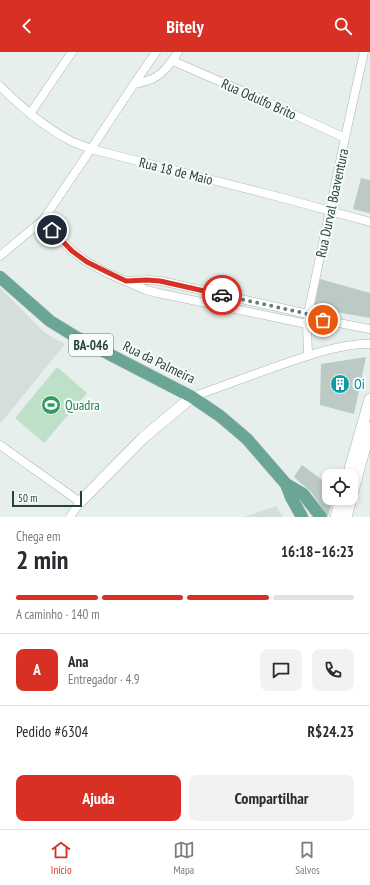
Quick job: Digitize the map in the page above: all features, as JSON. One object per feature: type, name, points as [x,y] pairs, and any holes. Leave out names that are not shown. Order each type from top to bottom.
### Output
[{"type":"main road","name":"Rua da Palmeira","points":[[0,277],[50,320],[76,337],[192,397]]},
{"type":"main road","name":"BA-046","points":[[192,397],[220,416],[247,439],[286,484],[303,494],[321,517]]},
{"type":"main road","name":"BA-046","points":[[286,484],[302,517]]},
{"type":"street","points":[[30,114],[72,52]]},
{"type":"street","points":[[0,256],[43,220],[156,52]]},
{"type":"street","points":[[134,84],[148,81],[157,77],[178,52]]},
{"type":"street","name":"Rua Durval Boaventura","points":[[308,355],[308,318],[364,52]]},
{"type":"street","name":"Rua Odulfo Brito","points":[[172,61],[256,97],[345,138]]},
{"type":"street","name":"Rua 18 de Maio","points":[[0,86],[30,114],[54,131],[71,141],[91,149],[370,222]]},
{"type":"street","points":[[43,220],[72,251],[87,262],[146,290],[233,309],[308,318],[370,328]]},
{"type":"street","points":[[126,281],[160,281],[235,298],[308,318]]},
{"type":"street","points":[[233,309],[235,298]]},
{"type":"street","name":"Rua da Palmeira","points":[[192,397],[308,355],[368,343]]},
{"type":"street","points":[[70,517],[80,502],[143,438],[192,397]]},
{"type":"street","points":[[350,469],[370,399]]},
{"type":"street","points":[[357,469],[370,428]]},
{"type":"street","points":[[0,445],[80,502]]},
{"type":"street","points":[[336,517],[343,505]]},
{"type":"street","points":[[346,517],[347,505]]},
{"type":"shaded area","points":[[0,288],[45,333],[65,344],[0,424]]},
{"type":"shaded area","points":[[276,506],[283,517],[244,517]]},
{"type":"green space","name":"Quadra","points":[[57,367],[87,393],[44,443],[15,418]]},
{"type":"building","points":[[361,178],[370,180],[370,213],[353,209]]},
{"type":"building","points":[[320,279],[370,293],[370,318],[314,308]]},
{"type":"building","name":"Oi","points":[[366,357],[354,414],[320,405],[321,364]]},
{"type":"building","points":[[302,465],[322,480],[322,505],[331,505],[328,516],[311,492],[294,477]]},
{"type":"way so far","points":[[222,295],[308,314],[308,317],[323,320]]},
{"type":"place","name":"Oi","points":[[340,384]]},
{"type":"place","name":"Quadra","points":[[51,405]]},
{"type":"route","points":[[52,230],[72,251],[87,262],[126,281],[160,281],[222,295]]}]
